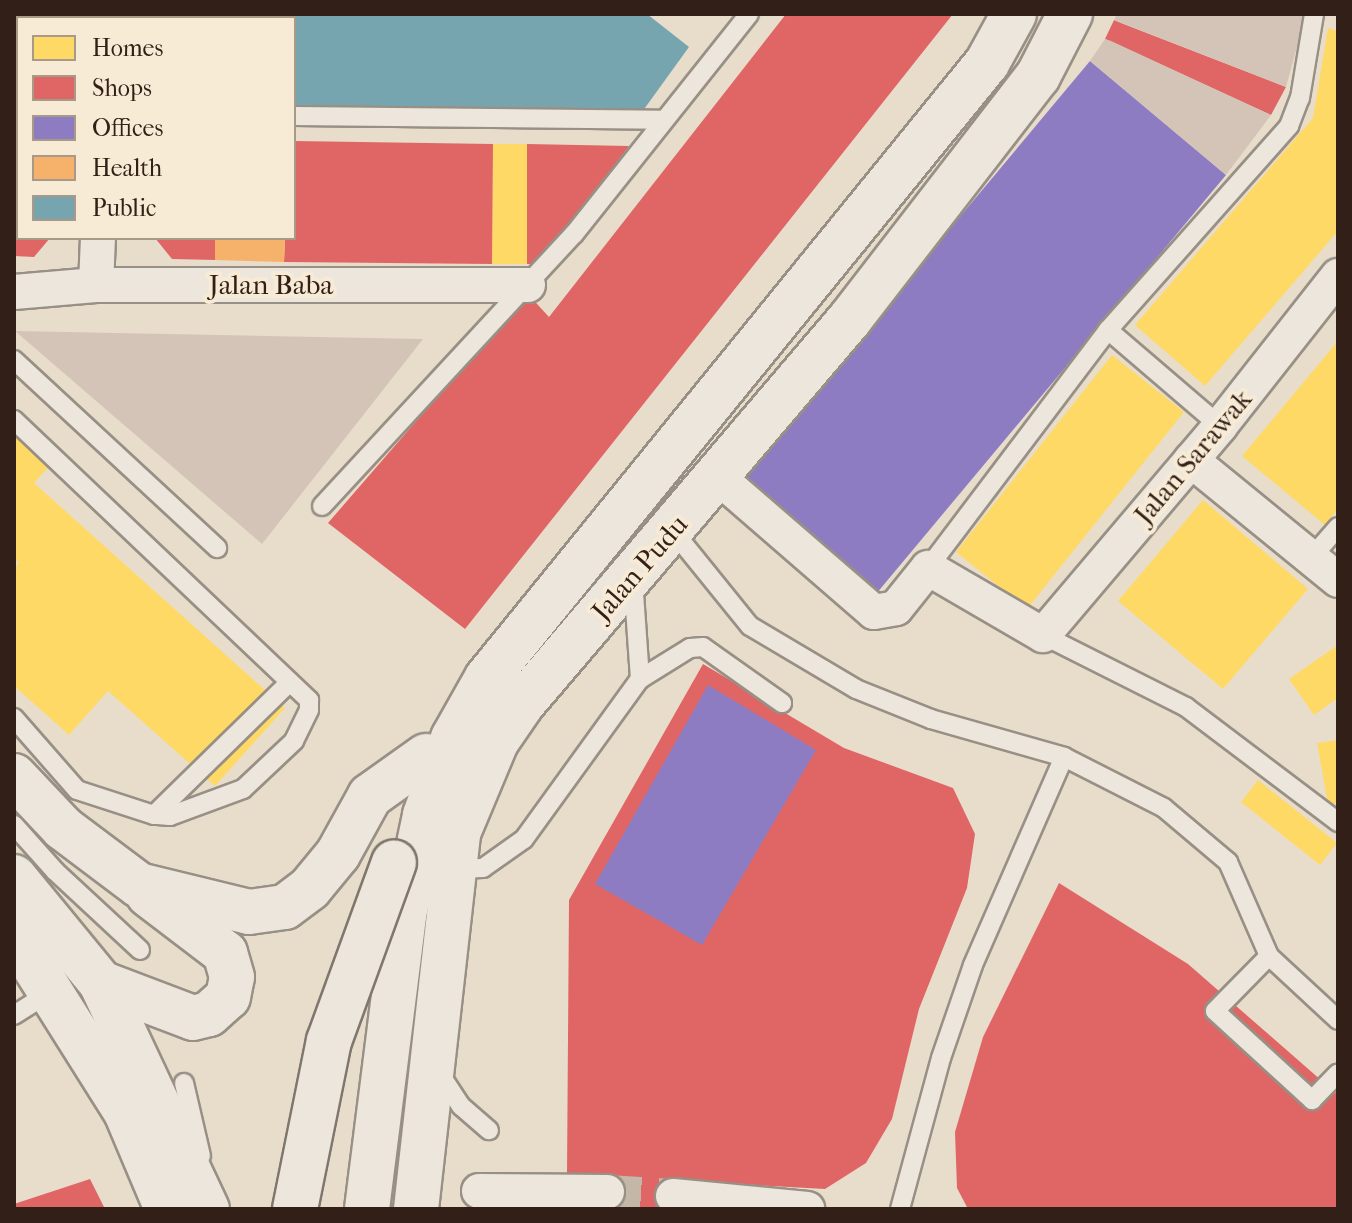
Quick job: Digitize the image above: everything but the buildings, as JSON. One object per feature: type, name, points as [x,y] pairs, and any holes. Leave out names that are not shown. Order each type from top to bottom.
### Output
[{"type":"main road","name":"Jalan Pudu","points":[[367,1209],[404,915],[425,815],[453,738],[487,678],[987,63],[1014,14]]},
{"type":"main road","name":"Jalan Pudu","points":[[420,1201],[454,869],[465,809],[496,742],[522,704],[633,579],[850,319],[1020,99],[1070,14]]},
{"type":"main road","points":[[107,866],[139,885],[249,912],[285,907],[310,888],[338,854],[370,796],[426,756],[487,678]]},
{"type":"main road","points":[[295,1209],[329,1041],[394,862],[426,756]]},
{"type":"main road","points":[[14,776],[107,866],[225,953],[232,977],[228,997],[209,1014],[193,1018],[101,983]]},
{"type":"main road","points":[[14,877],[101,983],[207,1209]]},
{"type":"main road","points":[[14,934],[126,1112],[167,1209]]},
{"type":"street","points":[[96,285],[98,240]]},
{"type":"street","name":"Jalan Sarawak","points":[[1043,635],[1220,426],[1338,276]]},
{"type":"street","name":"Jalan Baba","points":[[14,292],[96,285],[528,285]]},
{"type":"street","points":[[1191,460],[1338,580]]},
{"type":"street","points":[[718,477],[874,612],[896,608],[928,568],[1043,635]]},
{"type":"street","points":[[479,1191],[607,1192]]},
{"type":"street","points":[[673,1196],[807,1209]]},
{"type":"lane","points":[[322,506],[528,285],[749,14]]},
{"type":"lane","points":[[928,568],[1108,330],[1289,126],[1300,98],[1314,14]]},
{"type":"lane","points":[[296,116],[661,120]]},
{"type":"lane","points":[[1108,330],[1220,426]]},
{"type":"lane","points":[[14,360],[217,548]]},
{"type":"lane","points":[[14,420],[309,700],[294,741],[243,789],[170,816],[154,815],[77,790],[14,718]]},
{"type":"lane","points":[[1311,558],[1338,527]]},
{"type":"lane","points":[[673,531],[750,626],[856,689],[931,719],[1064,757],[1164,808],[1228,862],[1269,956],[1338,1020]]},
{"type":"lane","points":[[633,579],[640,679]]},
{"type":"lane","points":[[1043,635],[1186,707],[1338,822]]},
{"type":"lane","points":[[454,869],[483,868],[524,839],[640,679],[690,648],[703,647],[782,703]]},
{"type":"lane","points":[[154,815],[290,682]]},
{"type":"lane","points":[[900,1209],[941,1058],[973,965],[1064,757]]},
{"type":"lane","points":[[14,825],[55,871],[140,950]]},
{"type":"lane","points":[[1269,956],[1215,1011],[1312,1100],[1338,1073]]},
{"type":"lane","points":[[14,1015],[52,991]]},
{"type":"lane","points":[[434,1065],[461,1106],[489,1130]]},
{"type":"lane","points":[[184,1083],[214,1209]]},
{"type":"tunnel","points":[[607,1192],[673,1196]]}]
